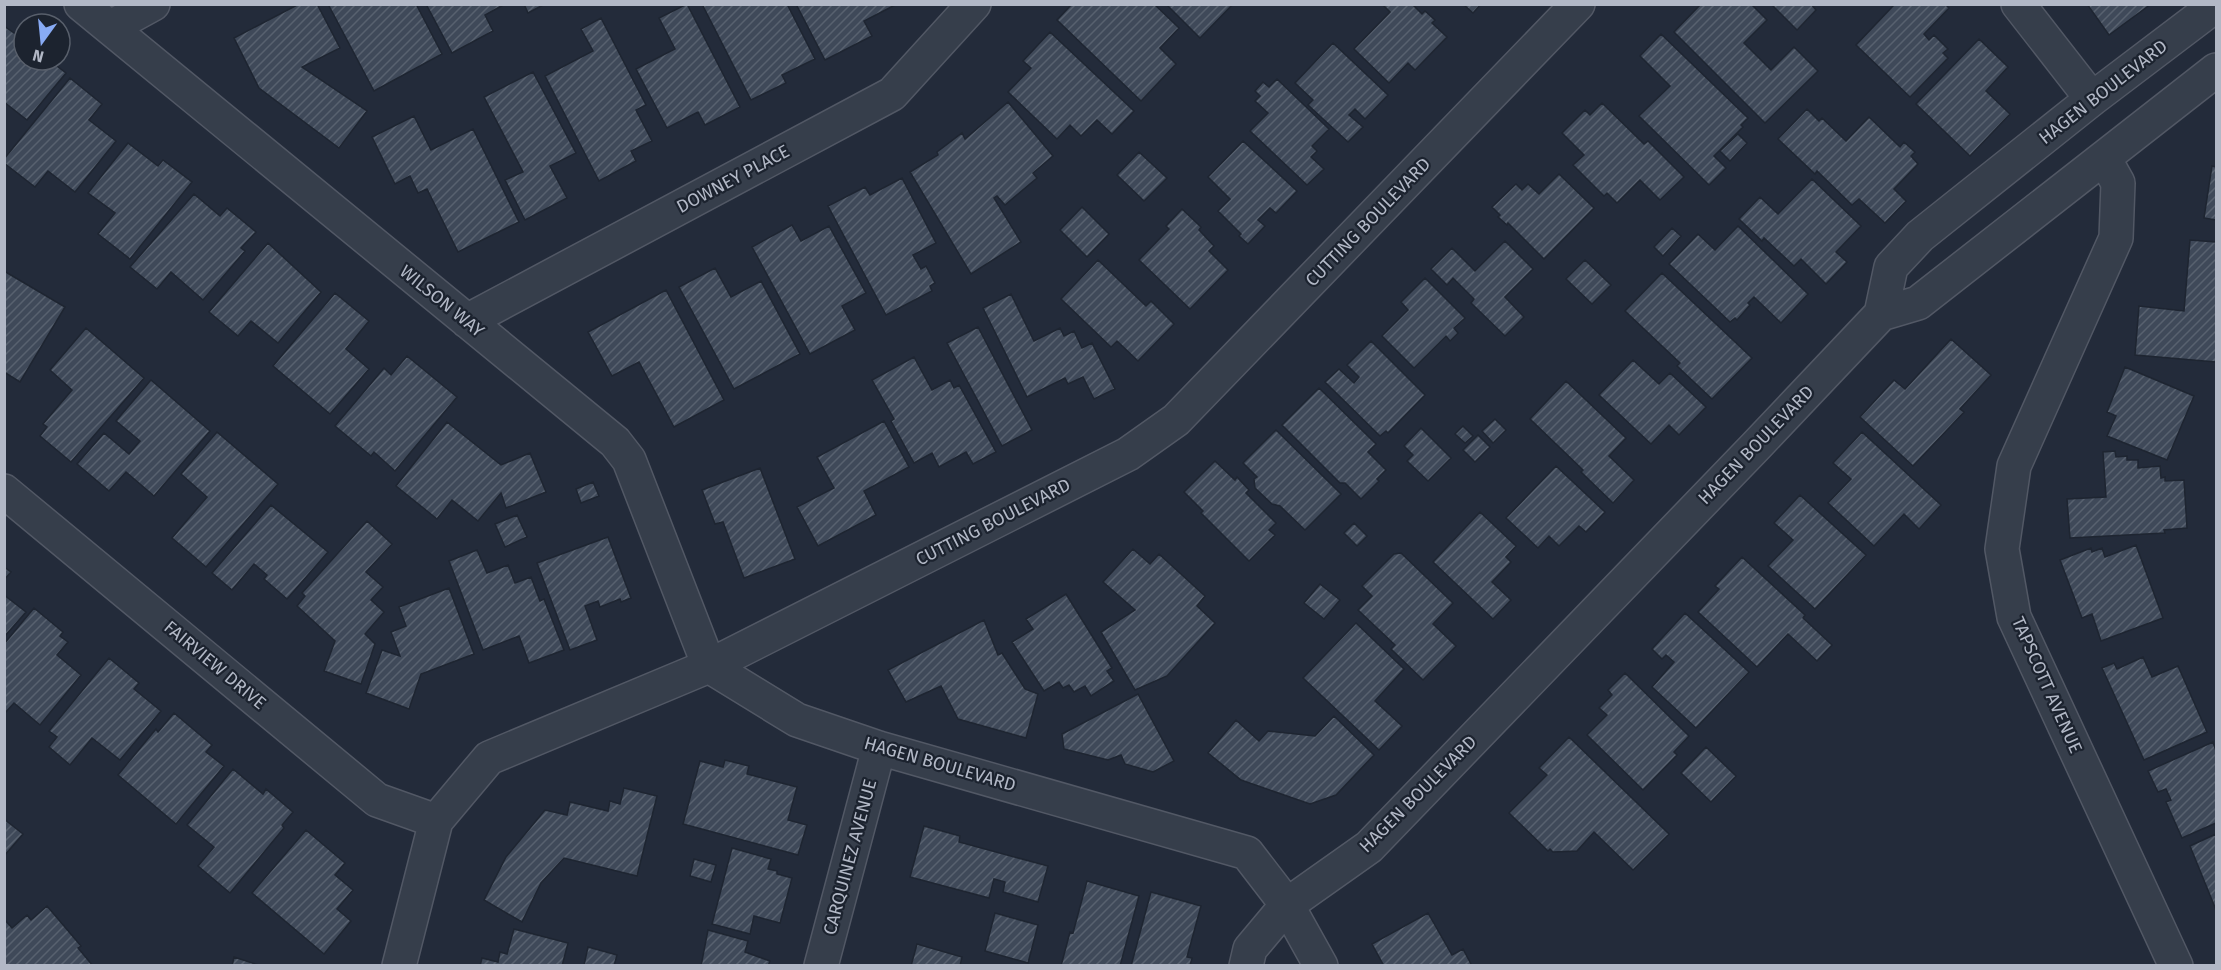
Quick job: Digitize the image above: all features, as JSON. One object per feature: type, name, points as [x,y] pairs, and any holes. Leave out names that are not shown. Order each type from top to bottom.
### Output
[{"type":"street","name":"WILSON WAY","points":[[81,4],[615,442],[629,460],[709,666]]},
{"type":"street","points":[[111,27],[153,4]]},
{"type":"street","name":"DOWNEY PLACE","points":[[467,321],[892,94],[974,4]]},
{"type":"street","name":"CUTTING BOULEVARD","points":[[399,966],[436,821],[489,758],[709,666],[1128,454],[1176,420],[1578,4]]},
{"type":"street","points":[[2018,4],[2092,99]]},
{"type":"street","name":"HAGEN BOULEVARD","points":[[709,666],[797,720],[879,748],[1247,853],[1287,905],[1369,847],[1881,314],[1891,267],[1920,236],[2092,99],[2217,5]]},
{"type":"street","points":[[1881,314],[1918,303],[2217,70]]},
{"type":"street","name":"TAPSCOTT AVENUE","points":[[2104,158],[2118,183],[2116,238],[2014,466],[2002,549],[2014,617],[2176,966]]},
{"type":"street","name":"FAIRVIEW DRIVE","points":[[4,491],[377,800],[436,821]]},
{"type":"street","name":"CARQUINEZ AVENUE","points":[[821,966],[879,748]]},
{"type":"street","points":[[1246,966],[1250,949],[1287,905],[1321,966]]},
{"type":"building","points":[[299,4],[317,4],[340,48],[302,67],[367,111],[339,148],[259,88],[234,38]]},
{"type":"building","points":[[328,4],[416,4],[442,54],[374,91]]},
{"type":"building","points":[[426,4],[505,4],[485,15],[493,31],[452,53]]},
{"type":"building","points":[[524,4],[545,4],[528,13]]},
{"type":"building","points":[[687,4],[740,107],[705,125],[698,112],[667,128],[636,69],[675,49],[659,18]]},
{"type":"building","points":[[702,4],[787,4],[815,59],[782,75],[786,83],[751,100]]},
{"type":"building","points":[[796,4],[895,5],[864,21],[872,36],[825,60]]},
{"type":"building","points":[[1072,4],[1154,4],[1179,28],[1160,48],[1176,64],[1141,101],[1057,20]]},
{"type":"building","points":[[1166,4],[1233,4],[1200,38]]},
{"type":"building","points":[[1382,4],[1412,4],[1422,14],[1425,11],[1435,20],[1432,23],[1447,37],[1415,70],[1408,63],[1389,83],[1354,49],[1390,12]]},
{"type":"building","points":[[1463,4],[1481,4],[1473,13]]},
{"type":"building","points":[[1701,4],[1751,4],[1767,20],[1744,43],[1771,70],[1794,47],[1818,71],[1765,123],[1674,32]]},
{"type":"building","points":[[1771,4],[1811,4],[1816,10],[1797,30]]},
{"type":"building","points":[[1895,4],[1945,4],[1949,8],[1924,34],[1929,40],[1934,35],[1948,49],[1943,53],[1948,58],[1910,97],[1856,45]]},
{"type":"building","points":[[2087,4],[2151,4],[2109,35]]},
{"type":"building","points":[[601,18],[646,105],[636,110],[652,141],[631,151],[636,161],[599,181],[545,76],[593,51],[581,29]]},
{"type":"building","points":[[4,26],[12,32],[12,72],[66,73],[27,120],[4,102]]},
{"type":"building","points":[[1050,32],[1134,111],[1112,134],[1097,120],[1081,136],[1070,125],[1057,139],[1008,92],[1031,68],[1023,61]]},
{"type":"building","points":[[1661,34],[1748,118],[1741,125],[1743,127],[1714,156],[1726,168],[1709,185],[1639,116],[1670,86],[1640,56]]},
{"type":"building","points":[[1979,39],[2008,67],[1986,91],[2010,114],[1970,156],[1916,104]]},
{"type":"building","points":[[1333,43],[1388,95],[1365,119],[1355,109],[1349,115],[1363,127],[1348,142],[1308,105],[1313,100],[1295,83]]},
{"type":"building","points":[[533,72],[576,153],[550,166],[567,198],[525,220],[505,180],[523,172],[484,97]]},
{"type":"building","points":[[70,78],[102,104],[89,120],[116,141],[75,192],[48,171],[35,187],[4,163],[4,159]]},
{"type":"building","points":[[1277,79],[1329,129],[1312,146],[1317,151],[1311,157],[1324,169],[1307,185],[1250,131],[1268,113],[1255,101],[1260,96],[1255,91],[1263,82],[1269,87]]},
{"type":"building","points":[[1008,102],[1053,156],[1033,173],[1037,178],[1005,205],[997,196],[994,198],[1021,242],[971,274],[910,172],[938,155],[937,152],[962,133],[965,139]]},
{"type":"building","points":[[1602,103],[1644,144],[1648,141],[1684,177],[1660,200],[1640,180],[1617,203],[1607,193],[1604,196],[1573,165],[1584,155],[1562,133],[1585,110],[1590,115]]},
{"type":"building","points":[[1807,109],[1819,121],[1822,118],[1846,141],[1869,117],[1900,147],[1904,142],[1915,152],[1911,156],[1918,164],[1894,189],[1906,201],[1885,223],[1859,199],[1852,205],[1817,171],[1815,174],[1778,139]]},
{"type":"building","points":[[414,116],[431,150],[473,129],[519,222],[458,252],[427,189],[418,193],[410,176],[395,184],[372,137]]},
{"type":"building","points":[[1738,134],[1747,143],[1730,161],[1720,151]]},
{"type":"building","points":[[1243,141],[1297,191],[1276,213],[1270,208],[1258,220],[1265,226],[1248,244],[1218,211],[1230,199],[1208,177]]},
{"type":"building","points":[[128,143],[158,166],[163,160],[192,182],[130,259],[98,234],[115,213],[88,193]]},
{"type":"building","points":[[1139,152],[1167,178],[1144,201],[1117,175]]},
{"type":"building","points":[[2212,166],[2216,167],[2216,220],[2204,218]]},
{"type":"building","points":[[1559,174],[1594,208],[1544,259],[1508,223],[1507,225],[1498,217],[1500,215],[1492,207],[1516,184],[1522,190],[1528,184],[1539,194]]},
{"type":"building","points":[[902,178],[936,243],[913,255],[921,269],[926,266],[935,283],[930,286],[932,291],[886,315],[828,206],[865,187],[870,195]]},
{"type":"building","points":[[1812,179],[1861,226],[1836,252],[1847,262],[1826,284],[1801,259],[1794,266],[1739,219],[1760,197],[1778,214]]},
{"type":"building","points":[[194,194],[220,216],[227,208],[256,232],[241,248],[245,251],[203,300],[171,272],[157,289],[130,267]]},
{"type":"building","points":[[1082,207],[1109,234],[1087,257],[1060,230]]},
{"type":"building","points":[[1182,209],[1201,227],[1199,230],[1214,246],[1209,251],[1228,270],[1190,309],[1139,260],[1169,229],[1166,226]]},
{"type":"building","points":[[792,225],[801,241],[829,226],[866,293],[842,306],[855,330],[810,354],[752,247]]},
{"type":"building","points":[[1738,226],[1808,294],[1781,323],[1754,297],[1737,320],[1735,318],[1730,322],[1669,264],[1698,234],[1715,250]]},
{"type":"building","points":[[1672,228],[1681,236],[1663,256],[1654,247]]},
{"type":"building","points":[[2190,240],[2216,242],[2216,362],[2135,355],[2139,306],[2184,311]]},
{"type":"building","points":[[1505,241],[1533,269],[1505,297],[1524,317],[1505,336],[1471,303],[1474,299],[1453,278],[1447,285],[1431,269],[1452,248],[1475,271]]},
{"type":"building","points":[[268,243],[321,292],[278,343],[251,321],[238,336],[209,312]]},
{"type":"building","points":[[1098,260],[1146,306],[1151,301],[1174,324],[1138,361],[1117,341],[1111,347],[1061,299]]},
{"type":"building","points":[[1585,260],[1611,285],[1592,304],[1566,279]]},
{"type":"building","points":[[715,268],[731,297],[761,281],[800,354],[734,389],[679,287]]},
{"type":"building","points":[[4,271],[65,307],[20,382],[4,372]]},
{"type":"building","points":[[1662,273],[1752,358],[1712,399],[1677,366],[1680,363],[1625,311]]},
{"type":"building","points":[[1425,278],[1465,318],[1454,328],[1458,333],[1450,341],[1446,336],[1414,368],[1382,336],[1408,310],[1401,302]]},
{"type":"building","points":[[666,290],[724,400],[674,427],[639,362],[612,376],[588,332]]},
{"type":"building","points":[[335,293],[369,321],[346,349],[369,369],[330,414],[273,366]]},
{"type":"building","points":[[1011,294],[1034,341],[1060,328],[1064,336],[1074,331],[1082,348],[1092,343],[1115,389],[1094,399],[1083,377],[1068,384],[1065,378],[1027,397],[983,308]]},
{"type":"building","points":[[978,327],[1032,430],[1002,446],[947,343]]},
{"type":"building","points":[[86,328],[144,378],[71,462],[40,436],[47,427],[43,424],[72,390],[50,370]]},
{"type":"building","points":[[1951,339],[1991,375],[1960,409],[1964,412],[1913,466],[1860,417],[1894,380],[1905,389]]},
{"type":"building","points":[[1371,341],[1425,395],[1388,433],[1386,431],[1380,436],[1325,382],[1339,369],[1354,383],[1359,377],[1347,365]]},
{"type":"building","points":[[407,356],[457,397],[395,471],[374,452],[371,456],[335,426],[384,368],[391,375]]},
{"type":"building","points":[[914,357],[932,390],[950,380],[954,388],[959,385],[996,452],[973,464],[966,452],[939,467],[932,453],[914,463],[891,421],[894,419],[872,380]]},
{"type":"building","points":[[1633,360],[1659,384],[1670,373],[1706,407],[1679,435],[1669,425],[1651,444],[1599,395]]},
{"type":"building","points":[[2125,367],[2194,396],[2167,460],[2107,436],[2116,416],[2107,412]]},
{"type":"building","points":[[151,380],[210,431],[154,496],[126,472],[109,491],[77,464],[104,433],[129,454],[140,441],[116,421]]},
{"type":"building","points":[[1566,381],[1626,438],[1609,456],[1634,480],[1613,503],[1581,472],[1583,470],[1530,419]]},
{"type":"building","points":[[1319,388],[1376,444],[1368,452],[1386,470],[1377,479],[1379,481],[1361,499],[1345,483],[1340,483],[1282,425]]},
{"type":"building","points":[[1495,419],[1506,430],[1493,443],[1482,431]]},
{"type":"building","points":[[884,421],[909,467],[864,491],[876,515],[818,546],[797,507],[834,488],[817,457]]},
{"type":"building","points":[[447,422],[501,465],[530,453],[546,492],[506,508],[501,493],[478,521],[452,500],[437,519],[396,486]]},
{"type":"building","points":[[1463,426],[1473,436],[1465,443],[1455,434]]},
{"type":"building","points":[[1421,428],[1451,458],[1428,481],[1407,461],[1413,455],[1404,446]]},
{"type":"building","points":[[1276,430],[1341,494],[1305,530],[1280,506],[1272,504],[1255,488],[1254,479],[1257,477],[1243,463]]},
{"type":"building","points":[[217,432],[278,484],[206,567],[172,538],[207,497],[181,474]]},
{"type":"building","points":[[1862,432],[1941,505],[1919,529],[1904,514],[1874,546],[1828,503],[1851,479],[1833,463]]},
{"type":"building","points":[[1478,435],[1490,447],[1475,462],[1463,450]]},
{"type":"building","points":[[2115,451],[2116,457],[2127,456],[2127,460],[2138,460],[2138,468],[2160,466],[2161,478],[2165,477],[2165,481],[2184,480],[2187,528],[2164,530],[2165,533],[2070,538],[2067,499],[2106,497],[2103,452]]},
{"type":"building","points":[[1215,461],[1235,480],[1237,477],[1249,490],[1246,493],[1276,523],[1269,530],[1275,535],[1249,561],[1201,513],[1203,511],[1184,492]]},
{"type":"building","points":[[1556,466],[1605,512],[1586,532],[1579,526],[1559,546],[1549,536],[1538,548],[1506,518]]},
{"type":"building","points":[[760,468],[795,559],[744,578],[723,522],[715,524],[702,490]]},
{"type":"building","points":[[593,482],[599,496],[581,503],[576,489]]},
{"type":"building","points":[[1800,495],[1866,555],[1815,609],[1768,566],[1793,540],[1774,523]]},
{"type":"building","points":[[271,505],[328,552],[287,599],[264,579],[267,575],[254,564],[232,590],[212,573]]},
{"type":"building","points":[[1480,512],[1516,546],[1506,557],[1511,562],[1492,582],[1511,600],[1493,619],[1433,562]]},
{"type":"building","points":[[517,515],[527,537],[505,547],[495,524]]},
{"type":"building","points":[[367,521],[392,544],[366,572],[383,587],[371,600],[384,612],[365,634],[375,644],[361,684],[324,671],[335,641],[297,606],[305,596],[302,593]]},
{"type":"building","points":[[1354,523],[1367,536],[1357,546],[1344,533]]},
{"type":"building","points":[[608,537],[631,598],[621,602],[620,599],[600,607],[598,601],[585,606],[597,640],[570,650],[537,563]]},
{"type":"building","points":[[2136,545],[2163,618],[2101,641],[2092,614],[2082,618],[2060,560],[2091,548],[2092,552],[2102,548],[2105,557]]},
{"type":"building","points":[[1133,549],[1150,564],[1159,554],[1205,596],[1197,606],[1215,623],[1167,676],[1135,690],[1101,632],[1135,610],[1103,582]]},
{"type":"building","points":[[477,550],[487,573],[508,565],[515,583],[531,577],[540,601],[544,599],[564,650],[529,663],[519,636],[483,650],[449,561]]},
{"type":"building","points":[[1401,553],[1453,603],[1433,624],[1456,646],[1423,680],[1391,649],[1395,645],[1358,610],[1372,596],[1362,586],[1394,554]]},
{"type":"building","points":[[1742,557],[1805,615],[1803,618],[1832,645],[1817,661],[1788,634],[1757,667],[1698,612],[1719,589],[1715,586]]},
{"type":"building","points":[[4,567],[11,572],[4,580]]},
{"type":"building","points":[[1320,584],[1340,600],[1324,619],[1304,603]]},
{"type":"building","points":[[449,588],[474,654],[421,674],[409,709],[366,693],[382,650],[400,656],[391,632],[406,626],[399,607]]},
{"type":"building","points":[[1066,594],[1112,668],[1107,671],[1114,681],[1091,696],[1085,686],[1074,692],[1069,685],[1063,688],[1059,682],[1044,691],[1012,642],[1033,629],[1026,619]]},
{"type":"building","points":[[4,595],[26,612],[4,637]]},
{"type":"building","points":[[34,608],[63,632],[60,636],[68,642],[57,655],[81,675],[40,725],[14,703],[4,714],[4,644]]},
{"type":"building","points":[[1685,613],[1749,672],[1696,728],[1652,687],[1674,662],[1666,655],[1662,659],[1652,649]]},
{"type":"building","points":[[984,620],[998,655],[1002,653],[1025,689],[1038,694],[1026,738],[958,719],[941,686],[906,702],[888,670]]},
{"type":"building","points":[[1356,623],[1404,669],[1375,701],[1402,726],[1379,750],[1303,678]]},
{"type":"building","points":[[2143,657],[2152,677],[2178,666],[2207,732],[2144,760],[2102,668],[2114,663],[2117,669]]},
{"type":"building","points":[[109,658],[139,683],[134,689],[161,711],[120,760],[92,738],[70,765],[49,747],[57,737],[49,731]]},
{"type":"building","points":[[1625,673],[1689,736],[1674,752],[1677,755],[1643,790],[1587,735],[1607,715],[1599,708],[1612,695],[1608,690]]},
{"type":"building","points":[[1138,694],[1174,761],[1153,772],[1125,764],[1121,755],[1108,760],[1064,749],[1062,734]]},
{"type":"building","points":[[174,713],[212,745],[206,752],[224,766],[176,824],[118,775],[156,729],[158,732]]},
{"type":"building","points":[[1334,716],[1374,755],[1336,795],[1310,804],[1241,780],[1208,753],[1236,720],[1259,741],[1268,731],[1315,736]]},
{"type":"building","points":[[1569,737],[1669,834],[1633,870],[1594,832],[1577,851],[1553,852],[1550,849],[1548,851],[1509,813],[1547,775],[1539,768]]},
{"type":"building","points":[[2213,742],[2216,751],[2216,823],[2182,838],[2166,802],[2171,800],[2166,789],[2158,792],[2148,771]]},
{"type":"building","points":[[1706,747],[1736,776],[1711,802],[1681,773]]},
{"type":"building","points":[[725,760],[749,766],[747,774],[797,787],[788,820],[807,825],[798,855],[683,824],[700,761],[723,767]]},
{"type":"building","points":[[233,769],[263,794],[266,789],[293,812],[282,825],[284,828],[230,893],[198,866],[214,847],[187,825]]},
{"type":"building","points":[[624,788],[657,796],[637,876],[564,858],[541,883],[522,922],[484,900],[506,857],[545,810],[567,815],[570,802],[608,811],[610,801],[620,804]]},
{"type":"building","points":[[4,819],[23,834],[4,856]]},
{"type":"building","points":[[924,826],[960,836],[959,842],[1048,866],[1038,902],[1003,892],[1005,882],[994,879],[989,898],[910,877]]},
{"type":"building","points":[[306,830],[345,863],[335,875],[353,890],[337,909],[351,921],[324,954],[252,893]]},
{"type":"building","points":[[2216,834],[2216,910],[2190,846]]},
{"type":"building","points":[[732,848],[771,859],[768,869],[792,878],[780,923],[754,916],[750,934],[712,924]]},
{"type":"building","points":[[694,859],[716,865],[711,882],[690,876]]},
{"type":"building","points":[[1087,881],[1139,896],[1120,966],[1061,966],[1070,932],[1073,933]]},
{"type":"building","points":[[1151,892],[1201,906],[1187,957],[1192,958],[1190,966],[1131,966]]},
{"type":"building","points":[[47,906],[81,946],[78,948],[93,966],[4,966],[4,919],[12,928],[27,915],[31,920]]},
{"type":"building","points":[[995,913],[1038,925],[1028,963],[985,951]]},
{"type":"building","points":[[1428,913],[1452,955],[1463,949],[1472,966],[1384,966],[1372,944]]},
{"type":"building","points":[[514,929],[568,943],[562,966],[480,966],[482,958],[498,962],[500,952],[507,954]]},
{"type":"building","points":[[708,930],[748,941],[745,952],[770,961],[768,966],[701,966]]},
{"type":"building","points":[[917,944],[962,957],[960,966],[911,966]]},
{"type":"building","points":[[588,947],[617,955],[614,966],[584,965]]},
{"type":"building","points":[[234,957],[261,966],[232,966]]}]
